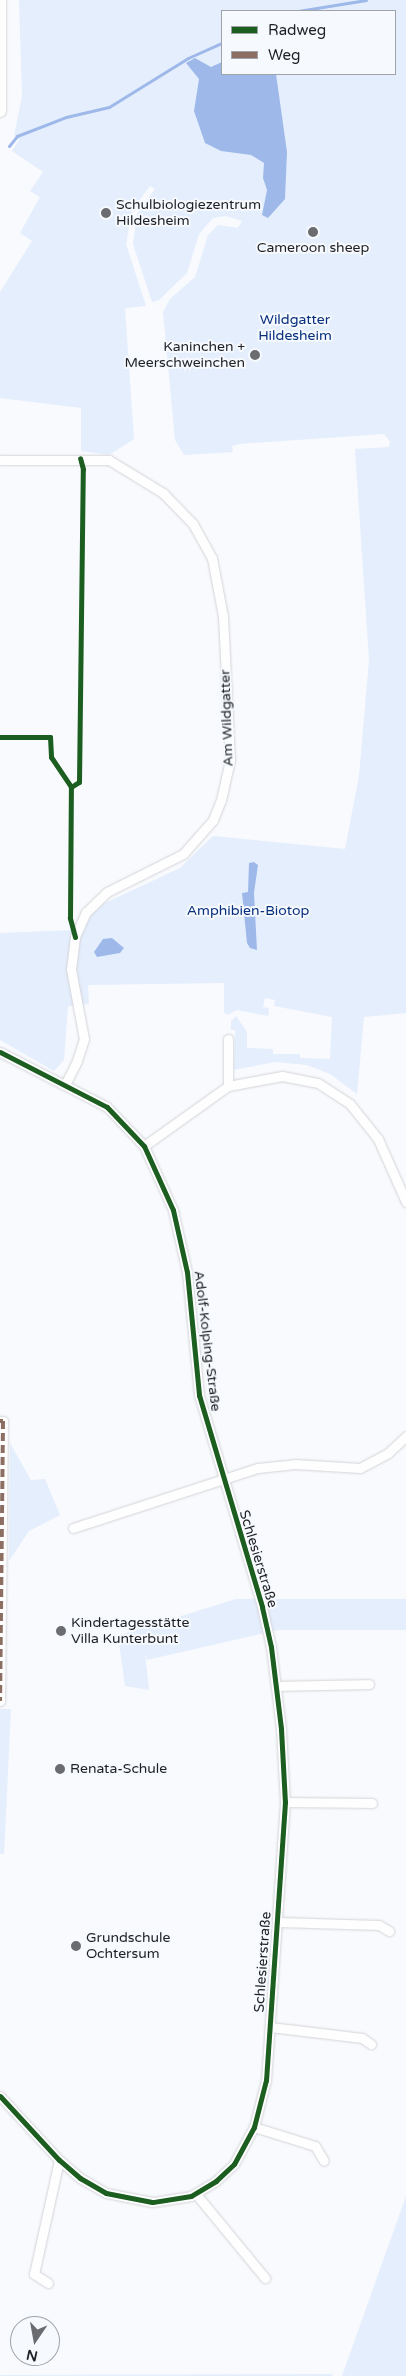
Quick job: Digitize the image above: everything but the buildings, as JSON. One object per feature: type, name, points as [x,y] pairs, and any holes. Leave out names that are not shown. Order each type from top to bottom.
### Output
[{"type":"street","points":[[0,1],[0,111]]},
{"type":"street","name":"Am Wildgatter","points":[[0,460],[109,460],[163,493],[193,524],[212,558],[223,616],[230,760],[221,800],[213,820],[183,854],[107,892],[86,912],[75,937],[71,969],[84,1039],[77,1061],[65,1085]]},
{"type":"street","points":[[228,1040],[228,1086]]},
{"type":"street","name":"Adolf-Kolping-Straße","points":[[0,1052],[107,1107],[144,1146],[161,1180],[180,1235],[193,1317],[199,1395],[221,1478]]},
{"type":"street","points":[[144,1146],[228,1086],[282,1076],[318,1083],[350,1104],[378,1139],[406,1202]]},
{"type":"street","points":[[0,1701],[1,1421]]},
{"type":"street","points":[[73,1528],[221,1478],[258,1468],[295,1464],[360,1468],[388,1453],[406,1436]]},
{"type":"street","name":"Schlesierstraße","points":[[0,2096],[59,2160],[80,2178],[106,2193],[152,2202],[196,2194],[234,2164],[254,2127],[266,2080],[285,1802],[277,1686],[262,1607],[221,1478]]},
{"type":"street","points":[[277,1686],[370,1684]]},
{"type":"street","points":[[285,1802],[372,1803]]},
{"type":"street","points":[[278,1922],[379,1925],[390,1931]]},
{"type":"street","points":[[270,2028],[362,2038],[371,2044]]},
{"type":"street","points":[[254,2127],[315,2146],[324,2161]]},
{"type":"street","points":[[48,2283],[34,2274],[59,2160]]},
{"type":"street","points":[[196,2194],[265,2278]]},
{"type":"green space","points":[[19,0],[406,0],[406,1013],[364,1017],[357,1094],[330,1074],[307,1065],[275,1062],[234,1070],[235,1030],[231,1030],[231,1021],[236,1016],[247,1032],[247,1048],[273,1049],[273,1054],[300,1054],[300,1058],[330,1059],[332,1017],[274,1006],[275,1000],[265,998],[263,1007],[269,1008],[268,1016],[237,1010],[227,1015],[224,1012],[224,983],[88,985],[89,1004],[68,1006],[64,1060],[54,1071],[0,1040],[0,933],[73,930],[105,903],[180,868],[213,836],[345,849],[359,776],[369,660],[355,449],[389,447],[390,441],[384,434],[239,444],[232,446],[233,452],[184,455],[175,440],[163,312],[170,299],[195,277],[208,235],[218,225],[238,228],[242,221],[226,216],[213,218],[199,234],[187,273],[159,300],[152,302],[133,244],[137,214],[155,189],[150,186],[132,210],[126,244],[146,306],[125,308],[134,439],[109,455],[81,451],[81,408],[0,398],[0,292],[32,241],[20,233],[40,197],[30,191],[43,172],[12,151],[19,140],[14,136],[22,96]]},
{"type":"green space","points":[[10,1443],[31,1480],[45,1479],[60,1515],[29,1531],[9,1561]]},
{"type":"green space","points":[[236,1599],[406,1599],[406,1630],[278,1630],[147,1660],[145,1653],[149,1690],[125,1686],[119,1643],[124,1643],[101,1641]]},
{"type":"green space","points":[[0,1709],[11,1709],[4,1854],[0,1854]]},
{"type":"green space","points":[[406,2196],[406,2376],[342,2376]]},
{"type":"green space","points":[[333,2374],[332,2376],[0,2376],[0,2375]]},
{"type":"water","points":[[195,58],[211,67],[221,62],[221,75],[276,75],[287,152],[285,199],[268,218],[262,215],[267,190],[263,178],[264,163],[251,155],[221,151],[205,143],[194,111],[199,79],[186,63]]},
{"type":"water","points":[[254,862],[258,865],[254,893],[257,950],[250,948],[247,943],[242,893],[248,892],[249,863]]},
{"type":"water","points":[[112,938],[124,948],[120,953],[97,957],[94,952],[103,939]]},
{"type":"waterway","points":[[304,10],[366,0]]},
{"type":"waterway","points":[[9,146],[17,136],[66,117],[109,107],[188,58],[221,43]]},
{"type":"marked path","points":[[0,1421],[3,1421],[0,1701]]},
{"type":"cycle path","points":[[75,937],[70,918],[71,787],[79,782],[83,469],[80,458]]},
{"type":"cycle path","points":[[0,737],[50,737],[51,757],[71,787]]},
{"type":"cycle path","points":[[0,1052],[107,1107],[144,1146],[173,1210],[187,1272],[199,1395],[262,1607],[271,1647],[281,1729],[285,1802],[266,2080],[254,2127],[234,2164],[216,2181],[191,2196],[152,2202],[106,2193],[80,2178],[59,2160],[0,2096]]},
{"type":"place","name":"Schulbiologiezentrum Hildesheim","points":[[106,213]]},
{"type":"place","name":"Cameroon sheep","points":[[313,232]]},
{"type":"place","name":"Kaninchen + Meerschweinchen","points":[[255,355]]},
{"type":"place","name":"Kindertagesstätte Villa Kunterbunt","points":[[61,1631]]},
{"type":"place","name":"Renata-Schule","points":[[60,1769]]},
{"type":"place","name":"Grundschule Ochtersum","points":[[76,1946]]},
{"type":"park label","name":"Wildgatter Hildesheim","points":[[295,328]]},
{"type":"park label","name":"Amphibien-Biotop","points":[[248,911]]}]
